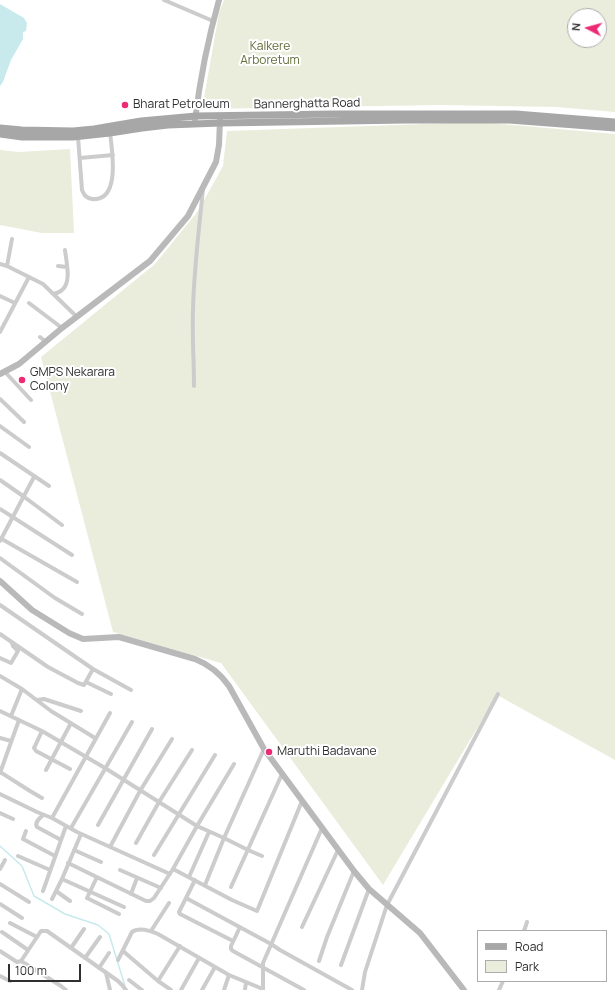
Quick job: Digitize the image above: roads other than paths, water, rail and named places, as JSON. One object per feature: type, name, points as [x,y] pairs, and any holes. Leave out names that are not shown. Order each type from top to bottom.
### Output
[{"type":"main road","name":"Bannerghatta Road","points":[[0,128],[44,137],[78,137],[148,127],[195,124],[220,120],[334,114],[516,114],[615,122]]},
{"type":"main road","name":"Bannerghatta Road","points":[[0,134],[73,131],[141,121],[196,116],[220,120],[509,120],[615,128]]},
{"type":"street","points":[[164,0],[213,21]]},
{"type":"street","points":[[195,124],[200,80],[219,0]]},
{"type":"street","points":[[31,400],[2,373],[19,364],[62,328],[150,261],[188,216],[216,162],[219,145],[220,120]]},
{"type":"street","points":[[78,137],[83,194],[87,198],[96,199],[108,193],[110,188],[113,155],[110,133]]},
{"type":"street","points":[[80,158],[113,155]]},
{"type":"street","points":[[194,386],[192,332],[193,307],[196,255],[204,186]]},
{"type":"street","points":[[6,266],[12,239]]},
{"type":"street","points":[[54,294],[63,290],[68,279],[65,250]]},
{"type":"street","points":[[0,264],[42,284],[77,317]]},
{"type":"street","points":[[58,266],[67,267]]},
{"type":"street","points":[[0,332],[2,322],[15,303],[29,277]]},
{"type":"street","points":[[0,296],[15,303]]},
{"type":"street","points":[[29,303],[62,328]]},
{"type":"street","points":[[40,336],[46,342]]},
{"type":"street","points":[[0,399],[24,422]]},
{"type":"street","points":[[0,426],[29,447]]},
{"type":"street","points":[[0,453],[49,486]]},
{"type":"street","points":[[34,477],[0,539],[77,582]]},
{"type":"street","points":[[0,480],[62,525]]},
{"type":"street","points":[[0,509],[72,555]]},
{"type":"street","points":[[0,558],[54,598],[82,614]]},
{"type":"street","points":[[0,581],[32,610],[69,633],[83,639],[120,637],[195,659],[210,666],[218,673],[226,681],[264,749],[354,871],[369,889],[420,933],[464,990]]},
{"type":"street","points":[[0,605],[93,669],[131,690]]},
{"type":"street","points":[[0,634],[48,667],[78,683],[84,685],[93,669]]},
{"type":"street","points":[[0,658],[11,663],[18,651],[13,646],[12,642]]},
{"type":"street","points":[[0,676],[95,738]]},
{"type":"street","points":[[86,682],[111,694]]},
{"type":"street","points":[[11,716],[22,689]]},
{"type":"street","points":[[362,990],[365,972],[387,905],[498,694]]},
{"type":"street","points":[[37,700],[44,699],[81,711]]},
{"type":"street","points":[[0,711],[42,731],[85,756],[197,826],[262,856]]},
{"type":"street","points":[[52,818],[110,712]]},
{"type":"street","points":[[19,720],[2,760],[0,772],[42,798]]},
{"type":"street","points":[[71,828],[132,722]]},
{"type":"street","points":[[46,770],[71,723]]},
{"type":"street","points":[[98,825],[152,728]]},
{"type":"street","points":[[42,731],[34,748],[70,769]]},
{"type":"street","points":[[0,738],[11,741]]},
{"type":"street","points":[[110,847],[140,790],[172,739]]},
{"type":"street","points":[[204,885],[264,749]]},
{"type":"street","points":[[136,842],[192,750]]},
{"type":"street","points":[[154,855],[215,755]]},
{"type":"street","points":[[68,863],[146,901],[150,901],[154,898],[170,874],[234,764]]},
{"type":"street","points":[[231,887],[282,774]]},
{"type":"street","points":[[0,794],[52,818],[81,834],[170,874]]},
{"type":"street","points":[[173,869],[257,911],[302,801]]},
{"type":"street","points":[[0,813],[13,819]]},
{"type":"street","points":[[43,815],[36,822],[37,827],[61,840]]},
{"type":"street","points":[[42,891],[66,826]]},
{"type":"street","points":[[118,960],[134,930],[151,931],[229,975],[263,990],[263,963],[322,828]]},
{"type":"street","points":[[26,831],[23,839],[55,856]]},
{"type":"street","points":[[189,877],[209,832]]},
{"type":"street","points":[[52,899],[81,834]]},
{"type":"street","points":[[74,850],[101,862]]},
{"type":"street","points":[[302,927],[338,850]]},
{"type":"street","points":[[18,856],[50,870]]},
{"type":"street","points":[[0,869],[5,860]]},
{"type":"street","points":[[120,870],[161,888]]},
{"type":"street","points":[[319,961],[327,937],[354,871]]},
{"type":"street","points":[[97,877],[87,898],[119,914]]},
{"type":"street","points":[[131,894],[137,878]]},
{"type":"street","points":[[62,879],[124,907]]},
{"type":"street","points":[[195,880],[179,912],[180,914],[233,941]]},
{"type":"street","points":[[0,884],[29,902]]},
{"type":"street","points":[[341,965],[369,889]]},
{"type":"street","points":[[56,891],[70,901]]},
{"type":"street","points":[[186,898],[352,990]]},
{"type":"street","points":[[151,931],[169,903]]},
{"type":"street","points":[[0,904],[22,918]]},
{"type":"street","points":[[524,930],[528,922]]},
{"type":"street","points":[[10,923],[37,937]]},
{"type":"street","points":[[240,927],[231,946],[233,951],[304,990]]},
{"type":"street","points":[[71,948],[84,929]]},
{"type":"street","points":[[21,961],[40,931],[47,931],[106,973],[122,985],[126,990]]},
{"type":"street","points":[[2,932],[28,950]]},
{"type":"street","points":[[85,958],[100,937]]},
{"type":"street","points":[[158,981],[180,946]]},
{"type":"street","points":[[0,951],[17,962],[21,961],[66,990]]},
{"type":"street","points":[[123,951],[158,981],[171,990]]},
{"type":"street","points":[[99,968],[109,953]]},
{"type":"street","points":[[181,990],[199,958]]},
{"type":"street","points":[[202,990],[214,967]]},
{"type":"street","points":[[106,973],[110,990]]},
{"type":"street","points":[[224,990],[229,975]]},
{"type":"street","points":[[0,976],[10,981]]},
{"type":"street","points":[[129,980],[142,990]]},
{"type":"street","points":[[245,990],[246,982]]},
{"type":"water","points":[[0,4],[24,18],[27,23],[26,31],[23,32],[23,39],[11,60],[3,82],[0,86]]},
{"type":"waterway","points":[[0,846],[22,866],[34,896],[65,914],[98,925],[109,934],[125,986]]},
{"type":"place","name":"Bharat Petroleum","points":[[125,105]]},
{"type":"place","name":"GMPS Nekarara Colony","points":[[22,380]]},
{"type":"place","name":"Maruthi Badavane","points":[[269,752]]},
{"type":"park label","name":"Kalkere Arboretum","points":[[270,54]]}]
